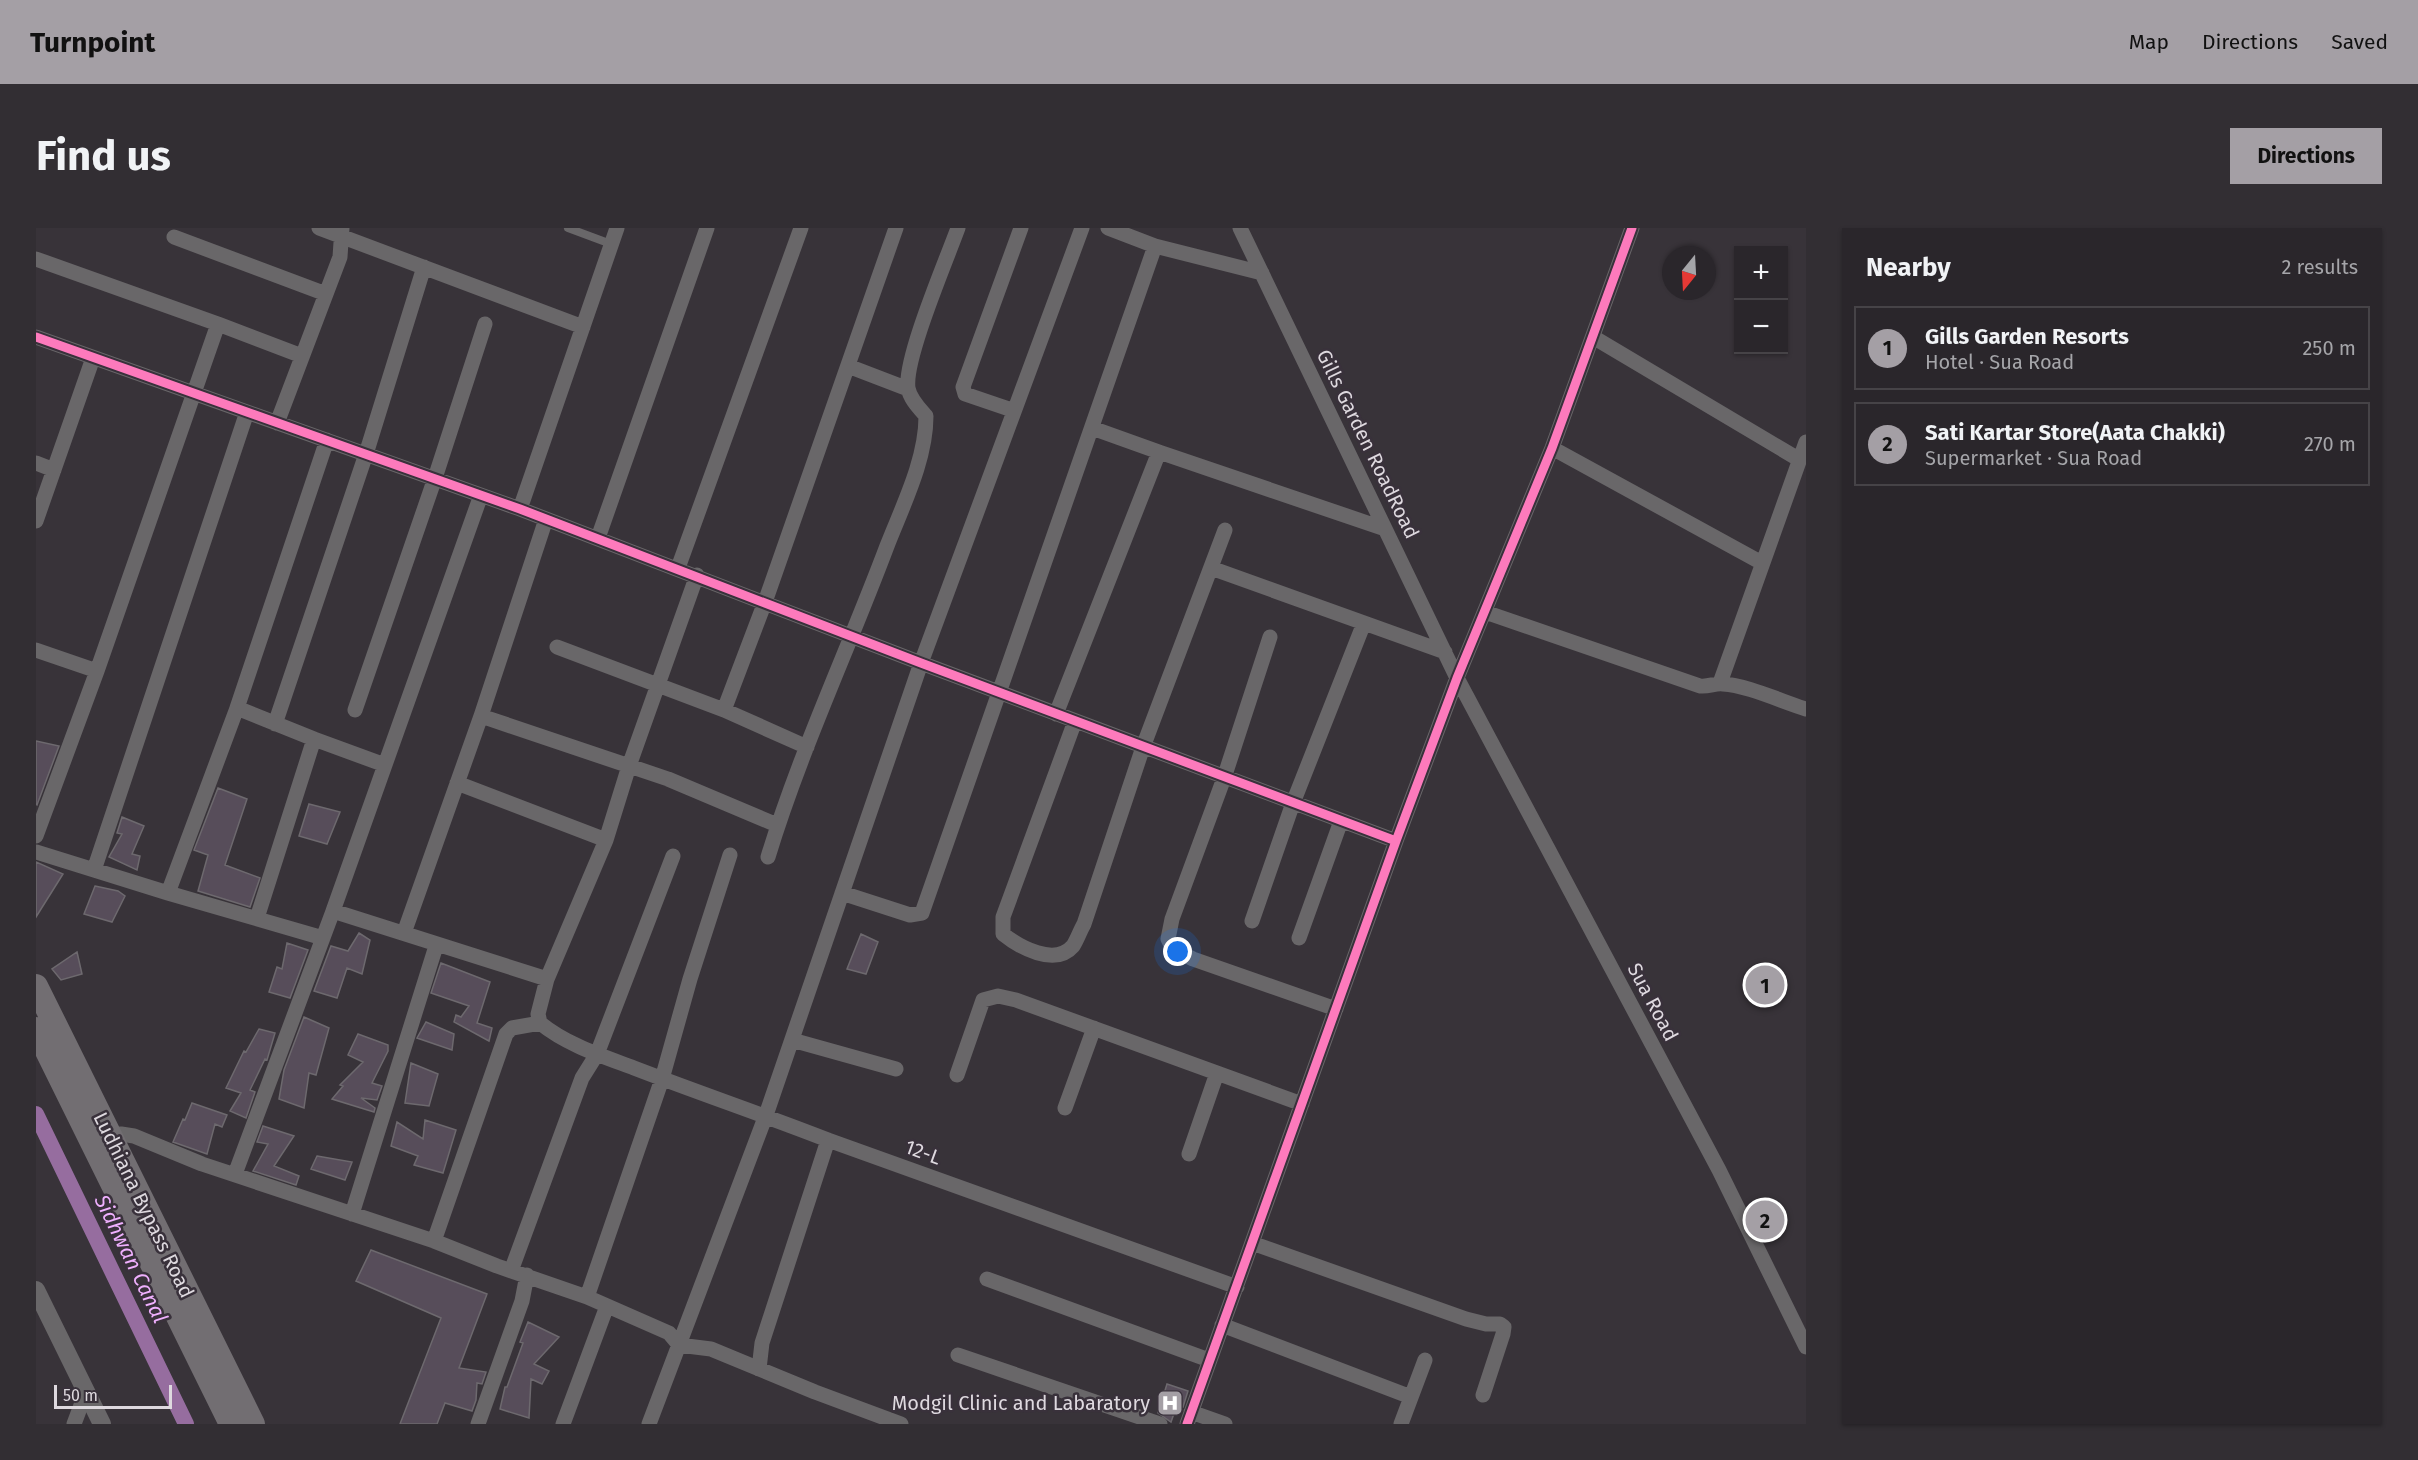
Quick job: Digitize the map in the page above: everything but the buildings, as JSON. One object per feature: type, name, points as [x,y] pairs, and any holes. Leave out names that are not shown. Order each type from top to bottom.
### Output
[{"type":"highway","name":"Ludhiana Bypass Road","points":[[36,986],[253,1424]]},
{"type":"highway","name":"Ludhiana Bypass Road","points":[[36,1029],[231,1424]]},
{"type":"street","points":[[319,228],[342,232],[424,267],[583,327]]},
{"type":"street","points":[[520,508],[617,228]]},
{"type":"street","points":[[598,538],[707,228]]},
{"type":"street","points":[[678,568],[801,228]]},
{"type":"street","points":[[724,710],[765,602],[896,228]]},
{"type":"street","points":[[768,857],[777,825],[853,636],[915,471],[926,434],[926,416],[916,406],[908,389],[912,358],[958,228]]},
{"type":"street","points":[[1012,410],[966,394],[963,387],[1021,228]]},
{"type":"street","points":[[649,1424],[766,1115],[921,663],[1012,410],[1082,228]]},
{"type":"street","points":[[1108,228],[1155,246],[1262,273]]},
{"type":"street","name":"Gills Garden RoadRoad","points":[[1240,228],[1457,678]]},
{"type":"street","points":[[1225,1424],[1189,1418],[1396,841],[1457,678],[1552,448],[1632,228]]},
{"type":"street","points":[[277,423],[340,257],[342,232]]},
{"type":"street","points":[[174,237],[326,294]]},
{"type":"street","points":[[842,893],[910,915],[922,913],[1155,246]]},
{"type":"street","points":[[36,259],[302,356]]},
{"type":"street","points":[[276,724],[366,454],[424,267]]},
{"type":"street","points":[[36,836],[97,671],[218,324]]},
{"type":"street","points":[[355,710],[485,324]]},
{"type":"street","points":[[1593,337],[1800,460]]},
{"type":"street","points":[[36,338],[520,508],[921,663],[1396,841]]},
{"type":"street","points":[[36,521],[93,358]]},
{"type":"street","points":[[848,366],[908,389]]},
{"type":"street","points":[[94,870],[247,412]]},
{"type":"street","points":[[1092,428],[1385,529]]},
{"type":"street","points":[[168,893],[237,708],[327,440]]},
{"type":"street","points":[[1720,683],[1806,442]]},
{"type":"street","points":[[1552,448],[1762,563]]},
{"type":"street","points":[[1056,714],[1159,452]]},
{"type":"street","points":[[36,464],[54,470]]},
{"type":"street","points":[[235,1174],[333,911],[481,495]]},
{"type":"street","points":[[404,933],[481,716],[546,519]]},
{"type":"street","points":[[1075,721],[1003,917],[1003,934],[1016,944],[1042,954],[1059,955],[1072,946],[1084,924],[1143,747],[1225,530]]},
{"type":"street","points":[[1211,568],[1445,652]]},
{"type":"street","points":[[434,1241],[506,1034],[512,1028],[540,1023],[538,1014],[547,979],[606,840],[629,766],[697,575]]},
{"type":"street","points":[[1485,612],[1700,686],[1711,687],[1720,683],[1806,709]]},
{"type":"street","points":[[1252,921],[1293,803],[1364,623]]},
{"type":"street","points":[[1270,637],[1224,778],[1172,919],[1168,939],[1173,949],[1193,959],[1336,1009]]},
{"type":"street","points":[[557,647],[724,710],[807,747]]},
{"type":"street","points":[[36,650],[97,671]]},
{"type":"street","name":"Sua Road","points":[[1457,678],[1724,1179],[1806,1347]]},
{"type":"street","points":[[237,708],[385,765]]},
{"type":"street","points":[[481,716],[678,783],[777,825]]},
{"type":"street","points":[[257,918],[314,739]]},
{"type":"street","points":[[457,783],[606,840]]},
{"type":"street","points":[[1299,938],[1341,821]]},
{"type":"street","points":[[36,852],[323,938]]},
{"type":"street","points":[[587,1297],[662,1079],[690,979],[730,855]]},
{"type":"street","points":[[512,1271],[582,1078],[597,1054],[673,856]]},
{"type":"street","points":[[333,911],[404,933],[436,946],[547,979]]},
{"type":"street","points":[[352,1214],[436,946]]},
{"type":"street","points":[[957,1075],[983,1000],[998,996],[1016,1000],[1302,1104]]},
{"type":"street","name":"12-L","points":[[540,1023],[564,1040],[662,1079],[1237,1287]]},
{"type":"street","points":[[1065,1108],[1094,1028]]},
{"type":"street","points":[[792,1040],[896,1069]]},
{"type":"street","points":[[1189,1154],[1217,1073]]},
{"type":"street","points":[[108,1135],[121,1134],[134,1137],[202,1164],[434,1241],[587,1297],[669,1333],[680,1345],[711,1349],[901,1424]]},
{"type":"street","points":[[759,1369],[762,1343],[828,1140]]},
{"type":"street","points":[[1252,1243],[1466,1319],[1500,1324],[1504,1328],[1503,1334],[1483,1395]]},
{"type":"street","points":[[478,1424],[522,1300],[527,1275]]},
{"type":"street","points":[[987,1279],[1209,1360]]},
{"type":"street","points":[[39,1304],[102,1424]]},
{"type":"street","points":[[563,1424],[607,1306]]},
{"type":"street","points":[[1222,1325],[1411,1398]]},
{"type":"street","points":[[958,1355],[1160,1424]]},
{"type":"street","points":[[1401,1424],[1425,1360]]},
{"type":"street","points":[[74,1424],[86,1392]]},
{"type":"lane","points":[[568,228],[612,244]]},
{"type":"waterway","name":"Sidhwan Canal","points":[[36,1114],[186,1424]]},
{"type":"cycle path","points":[[1187,1424],[1396,841],[1457,678],[1552,448],[1632,228]]},
{"type":"cycle path","points":[[36,337],[520,509],[921,663],[1396,841]]},
{"type":"place","name":"Gills Garden Resorts","points":[[1765,985]]},
{"type":"place","name":"Sati Kartar Store(Aata Chakki)","points":[[1765,1220]]},
{"type":"place","name":"Modgil Clinic and Labaratory","points":[[1170,1403]]}]
